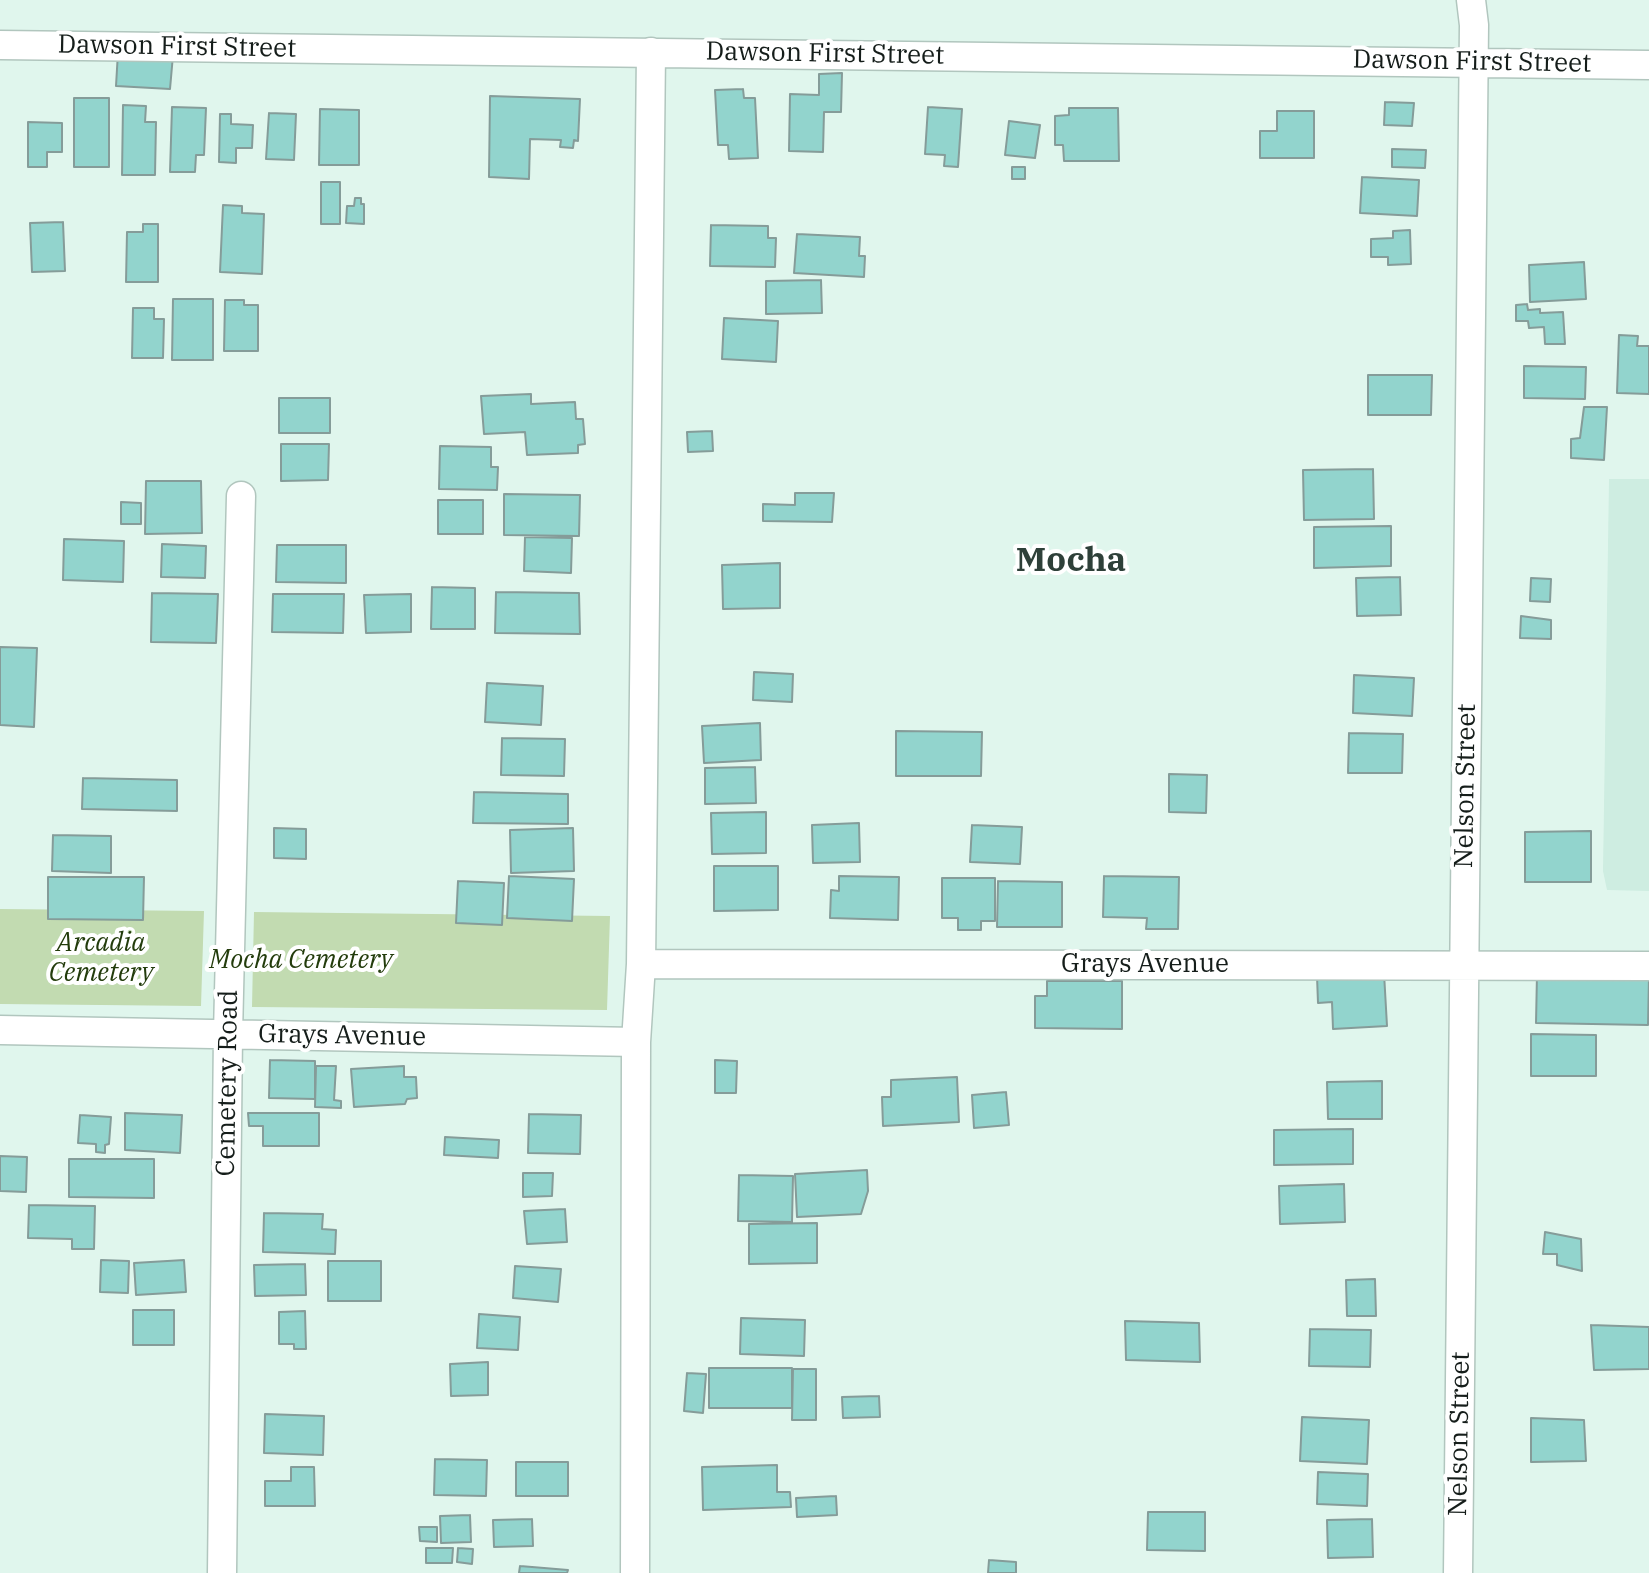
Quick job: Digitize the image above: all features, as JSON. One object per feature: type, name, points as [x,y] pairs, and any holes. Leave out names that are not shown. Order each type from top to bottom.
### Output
[{"type":"street","name":"Nelson Street","points":[[1458,1573],[1473,12]]},
{"type":"street","name":"Dawson First Street","points":[[0,45],[1649,65]]},
{"type":"street","points":[[635,1573],[636,1042],[641,964],[651,52]]},
{"type":"street","name":"Cemetery Road","points":[[222,1573],[228,1034],[241,496]]},
{"type":"street","name":"Grays Avenue","points":[[641,964],[1649,966]]},
{"type":"street","name":"Grays Avenue","points":[[0,1030],[636,1042]]},
{"type":"shaded area","points":[[1609,479],[1649,479],[1649,891],[1607,890],[1603,871]]},
{"type":"green space","name":"Arcadia Cemetery","points":[[0,909],[204,911],[201,1006],[0,1004]]},
{"type":"green space","name":"Mocha Cemetery","points":[[254,912],[610,916],[607,1010],[252,1007]]},
{"type":"building","points":[[118,52],[173,55],[170,89],[116,86]]},
{"type":"building","points":[[842,73],[841,112],[824,112],[823,152],[789,151],[790,94],[819,95],[819,74]]},
{"type":"building","points":[[743,89],[744,98],[755,98],[758,158],[729,159],[728,145],[718,145],[715,90]]},
{"type":"building","points":[[490,96],[580,99],[578,141],[574,140],[573,148],[560,147],[561,140],[530,139],[529,179],[489,177]]},
{"type":"building","points":[[74,98],[109,98],[109,167],[74,167]]},
{"type":"building","points":[[1385,102],[1414,103],[1412,126],[1384,125]]},
{"type":"building","points":[[123,105],[146,106],[145,122],[156,122],[155,175],[122,175]]},
{"type":"building","points":[[172,107],[206,108],[204,155],[196,155],[195,172],[170,172]]},
{"type":"building","points":[[928,107],[962,109],[958,167],[944,166],[945,155],[925,154]]},
{"type":"building","points":[[1069,108],[1118,108],[1119,161],[1064,161],[1063,145],[1055,145],[1055,116],[1069,115]]},
{"type":"building","points":[[320,109],[359,110],[359,165],[319,165]]},
{"type":"building","points":[[1277,111],[1314,111],[1314,158],[1260,158],[1260,131],[1277,131]]},
{"type":"building","points":[[269,113],[296,114],[294,160],[266,159]]},
{"type":"building","points":[[220,114],[231,114],[231,124],[253,125],[252,148],[236,148],[236,163],[219,162]]},
{"type":"building","points":[[1009,121],[1040,125],[1035,158],[1005,155]]},
{"type":"building","points":[[28,122],[62,123],[62,152],[47,152],[47,167],[28,167]]},
{"type":"building","points":[[1392,149],[1426,150],[1425,168],[1392,167]]},
{"type":"building","points":[[1012,167],[1025,167],[1025,179],[1012,179]]},
{"type":"building","points":[[1362,177],[1419,180],[1417,216],[1360,213]]},
{"type":"building","points":[[321,182],[340,182],[340,224],[321,224]]},
{"type":"building","points":[[355,198],[361,198],[361,204],[364,204],[364,224],[346,223],[347,206],[354,206]]},
{"type":"building","points":[[223,205],[242,206],[242,213],[264,214],[262,274],[220,272]]},
{"type":"building","points":[[63,222],[65,271],[32,272],[30,223]]},
{"type":"building","points":[[143,224],[158,224],[158,282],[126,282],[127,232],[143,232]]},
{"type":"building","points":[[711,225],[768,226],[768,238],[776,238],[775,267],[710,266]]},
{"type":"building","points":[[1410,230],[1411,264],[1388,265],[1388,257],[1371,257],[1371,239],[1393,238],[1393,231]]},
{"type":"building","points":[[797,234],[860,237],[859,256],[865,256],[864,277],[794,273]]},
{"type":"building","points":[[1584,262],[1586,299],[1530,302],[1529,265]]},
{"type":"building","points":[[821,280],[822,313],[766,314],[766,281]]},
{"type":"building","points":[[173,299],[213,299],[213,360],[172,360]]},
{"type":"building","points":[[225,300],[244,300],[244,305],[258,305],[258,351],[224,351]]},
{"type":"building","points":[[1527,304],[1528,310],[1540,309],[1540,313],[1563,312],[1565,344],[1545,344],[1544,327],[1529,328],[1528,321],[1516,321],[1516,305]]},
{"type":"building","points":[[133,308],[154,308],[154,319],[164,319],[163,358],[132,358]]},
{"type":"building","points":[[724,318],[778,321],[776,362],[722,359]]},
{"type":"building","points":[[1619,335],[1638,336],[1637,346],[1649,346],[1649,394],[1617,393]]},
{"type":"building","points":[[1524,366],[1586,367],[1585,399],[1524,398]]},
{"type":"building","points":[[1368,375],[1432,375],[1431,415],[1368,415]]},
{"type":"building","points":[[531,394],[531,404],[575,402],[576,419],[583,419],[585,444],[578,445],[578,453],[527,455],[525,432],[484,434],[481,396]]},
{"type":"building","points":[[279,398],[330,398],[330,433],[279,433]]},
{"type":"building","points":[[1584,407],[1607,407],[1604,460],[1571,458],[1571,439],[1580,438]]},
{"type":"building","points":[[712,431],[713,451],[688,452],[687,432]]},
{"type":"building","points":[[281,444],[329,444],[328,480],[281,481]]},
{"type":"building","points":[[440,446],[491,447],[491,467],[498,467],[497,490],[439,489]]},
{"type":"building","points":[[1373,469],[1374,519],[1304,520],[1303,470]]},
{"type":"building","points":[[146,481],[201,481],[202,533],[145,534]]},
{"type":"building","points":[[795,493],[834,493],[832,522],[763,521],[763,504],[795,505]]},
{"type":"building","points":[[504,494],[580,495],[579,536],[504,535]]},
{"type":"building","points":[[438,500],[483,500],[483,534],[438,534]]},
{"type":"building","points":[[121,502],[141,503],[141,524],[121,524]]},
{"type":"building","points":[[1391,526],[1391,566],[1314,568],[1314,527]]},
{"type":"building","points":[[525,537],[572,538],[571,573],[524,571]]},
{"type":"building","points":[[64,539],[124,541],[123,582],[63,580]]},
{"type":"building","points":[[162,544],[206,546],[205,578],[161,577]]},
{"type":"building","points":[[277,545],[346,545],[346,583],[276,582]]},
{"type":"building","points":[[780,563],[780,608],[723,609],[722,565]]},
{"type":"building","points":[[1400,577],[1401,615],[1357,616],[1356,578]]},
{"type":"building","points":[[1531,578],[1551,579],[1550,602],[1530,601]]},
{"type":"building","points":[[432,587],[475,588],[475,629],[431,629]]},
{"type":"building","points":[[496,592],[579,593],[580,634],[495,633]]},
{"type":"building","points":[[152,593],[218,594],[216,643],[151,642]]},
{"type":"building","points":[[273,594],[344,594],[343,633],[272,632]]},
{"type":"building","points":[[411,594],[411,632],[366,633],[364,595]]},
{"type":"building","points":[[1521,616],[1551,620],[1551,639],[1520,638]]},
{"type":"building","points":[[0,647],[37,648],[34,727],[0,725]]},
{"type":"building","points":[[754,672],[793,674],[792,702],[753,700]]},
{"type":"building","points":[[1354,675],[1414,678],[1412,716],[1353,713]]},
{"type":"building","points":[[487,683],[543,686],[541,725],[485,722]]},
{"type":"building","points":[[760,723],[761,760],[704,763],[702,726]]},
{"type":"building","points":[[896,731],[982,732],[981,776],[896,776]]},
{"type":"building","points":[[1349,733],[1403,734],[1402,773],[1348,773]]},
{"type":"building","points":[[502,738],[565,739],[564,776],[501,775]]},
{"type":"building","points":[[755,767],[756,803],[705,804],[705,768]]},
{"type":"building","points":[[1169,774],[1207,775],[1206,813],[1169,812]]},
{"type":"building","points":[[83,778],[177,780],[177,811],[82,809]]},
{"type":"building","points":[[474,792],[568,794],[568,824],[473,823]]},
{"type":"building","points":[[766,812],[766,853],[712,854],[711,813]]},
{"type":"building","points":[[859,823],[860,862],[813,863],[812,825]]},
{"type":"building","points":[[972,825],[1022,827],[1020,864],[970,862]]},
{"type":"building","points":[[274,828],[306,829],[306,859],[274,858]]},
{"type":"building","points":[[573,828],[574,871],[511,873],[510,830]]},
{"type":"building","points":[[1591,831],[1591,882],[1525,882],[1525,832]]},
{"type":"building","points":[[53,835],[111,836],[111,873],[52,871]]},
{"type":"building","points":[[714,866],[778,866],[778,910],[714,911]]},
{"type":"building","points":[[509,876],[574,879],[572,921],[507,918]]},
{"type":"building","points":[[839,876],[899,877],[898,920],[830,918],[831,890],[839,891]]},
{"type":"building","points":[[1104,876],[1179,877],[1178,929],[1146,929],[1147,918],[1103,917]]},
{"type":"building","points":[[48,877],[144,877],[143,920],[48,919]]},
{"type":"building","points":[[942,878],[995,878],[995,921],[981,921],[981,930],[958,930],[958,918],[942,918]]},
{"type":"building","points":[[458,881],[504,883],[502,925],[456,923]]},
{"type":"building","points":[[998,881],[1062,882],[1062,927],[997,927]]},
{"type":"building","points":[[1384,973],[1387,1026],[1333,1029],[1332,1002],[1318,1003],[1317,976]]},
{"type":"building","points":[[1537,974],[1649,977],[1648,1025],[1536,1023]]},
{"type":"building","points":[[1047,981],[1122,981],[1122,1029],[1035,1028],[1035,996],[1047,996]]},
{"type":"building","points":[[1531,1034],[1596,1035],[1596,1076],[1531,1076]]},
{"type":"building","points":[[270,1060],[315,1061],[315,1099],[269,1098]]},
{"type":"building","points":[[715,1060],[737,1061],[736,1093],[715,1093]]},
{"type":"building","points":[[316,1066],[336,1066],[334,1100],[341,1101],[341,1108],[315,1107]]},
{"type":"building","points":[[404,1066],[404,1077],[416,1077],[417,1098],[407,1099],[405,1104],[354,1107],[351,1069]]},
{"type":"building","points":[[957,1077],[959,1122],[883,1126],[882,1097],[891,1097],[891,1080]]},
{"type":"building","points":[[1382,1081],[1382,1119],[1328,1119],[1327,1082]]},
{"type":"building","points":[[1006,1092],[1009,1125],[974,1128],[972,1095]]},
{"type":"building","points":[[125,1113],[182,1115],[180,1153],[125,1150]]},
{"type":"building","points":[[248,1113],[319,1113],[319,1146],[263,1146],[263,1126],[249,1126]]},
{"type":"building","points":[[529,1114],[581,1115],[580,1154],[528,1153]]},
{"type":"building","points":[[80,1115],[111,1117],[109,1144],[105,1145],[105,1153],[96,1152],[96,1144],[78,1143]]},
{"type":"building","points":[[1353,1129],[1353,1164],[1274,1165],[1274,1130]]},
{"type":"building","points":[[445,1137],[499,1140],[498,1158],[444,1155]]},
{"type":"building","points":[[0,1156],[27,1157],[26,1192],[0,1191]]},
{"type":"building","points":[[69,1159],[154,1159],[154,1198],[69,1197]]},
{"type":"building","points":[[867,1170],[868,1191],[861,1214],[797,1217],[795,1174]]},
{"type":"building","points":[[523,1173],[553,1173],[552,1196],[523,1197]]},
{"type":"building","points":[[739,1175],[793,1176],[792,1222],[738,1221]]},
{"type":"building","points":[[1344,1184],[1345,1222],[1280,1224],[1279,1186]]},
{"type":"building","points":[[29,1205],[95,1206],[94,1249],[72,1249],[72,1239],[28,1238]]},
{"type":"building","points":[[565,1209],[567,1242],[527,1244],[524,1211]]},
{"type":"building","points":[[264,1213],[323,1214],[322,1229],[336,1230],[335,1254],[263,1252]]},
{"type":"building","points":[[817,1223],[817,1263],[749,1264],[749,1224]]},
{"type":"building","points":[[1545,1232],[1581,1239],[1582,1271],[1557,1265],[1557,1254],[1543,1254]]},
{"type":"building","points":[[101,1260],[129,1261],[128,1293],[100,1292]]},
{"type":"building","points":[[184,1260],[186,1292],[136,1295],[134,1263]]},
{"type":"building","points":[[328,1261],[381,1261],[381,1301],[328,1301]]},
{"type":"building","points":[[305,1264],[306,1295],[255,1296],[254,1265]]},
{"type":"building","points":[[515,1266],[561,1269],[558,1302],[513,1298]]},
{"type":"building","points":[[1375,1279],[1376,1316],[1347,1316],[1346,1280]]},
{"type":"building","points":[[133,1310],[174,1310],[174,1345],[133,1345]]},
{"type":"building","points":[[305,1311],[306,1349],[294,1349],[294,1344],[279,1344],[279,1312]]},
{"type":"building","points":[[479,1314],[520,1317],[518,1350],[477,1348]]},
{"type":"building","points":[[741,1318],[805,1320],[804,1356],[740,1354]]},
{"type":"building","points":[[1125,1321],[1199,1323],[1200,1362],[1126,1360]]},
{"type":"building","points":[[1591,1325],[1649,1327],[1649,1369],[1594,1370]]},
{"type":"building","points":[[1310,1329],[1371,1330],[1370,1367],[1309,1366]]},
{"type":"building","points":[[488,1362],[488,1395],[451,1396],[450,1364]]},
{"type":"building","points":[[709,1368],[792,1368],[792,1408],[709,1408]]},
{"type":"building","points":[[793,1369],[816,1369],[816,1420],[792,1420]]},
{"type":"building","points":[[687,1373],[706,1374],[703,1413],[684,1411]]},
{"type":"building","points":[[879,1396],[880,1417],[843,1418],[842,1397]]},
{"type":"building","points":[[265,1414],[324,1416],[323,1455],[264,1453]]},
{"type":"building","points":[[1302,1417],[1369,1420],[1367,1464],[1300,1461]]},
{"type":"building","points":[[1531,1418],[1584,1420],[1586,1461],[1531,1462]]},
{"type":"building","points":[[435,1459],[487,1460],[486,1496],[434,1495]]},
{"type":"building","points":[[516,1462],[568,1462],[568,1496],[516,1496]]},
{"type":"building","points":[[777,1465],[777,1492],[790,1492],[791,1507],[703,1510],[702,1467]]},
{"type":"building","points":[[291,1467],[314,1467],[315,1506],[265,1506],[265,1481],[291,1481]]},
{"type":"building","points":[[1318,1472],[1368,1474],[1367,1506],[1317,1504]]},
{"type":"building","points":[[836,1496],[837,1515],[797,1517],[796,1498]]},
{"type":"building","points":[[1148,1512],[1205,1512],[1205,1551],[1147,1550]]},
{"type":"building","points":[[470,1515],[471,1542],[441,1543],[440,1516]]},
{"type":"building","points":[[532,1519],[533,1546],[494,1547],[493,1520]]},
{"type":"building","points":[[1372,1519],[1373,1557],[1328,1558],[1327,1520]]},
{"type":"building","points":[[419,1527],[437,1527],[437,1542],[420,1541]]},
{"type":"building","points":[[426,1548],[453,1548],[452,1563],[426,1563]]},
{"type":"building","points":[[458,1548],[473,1549],[472,1564],[457,1562]]},
{"type":"building","points":[[989,1560],[1016,1562],[1016,1573],[988,1573]]},
{"type":"building","points":[[520,1566],[568,1570],[567,1573],[519,1573]]},
{"type":"district","name":"Mocha","points":[[1071,561]]}]
